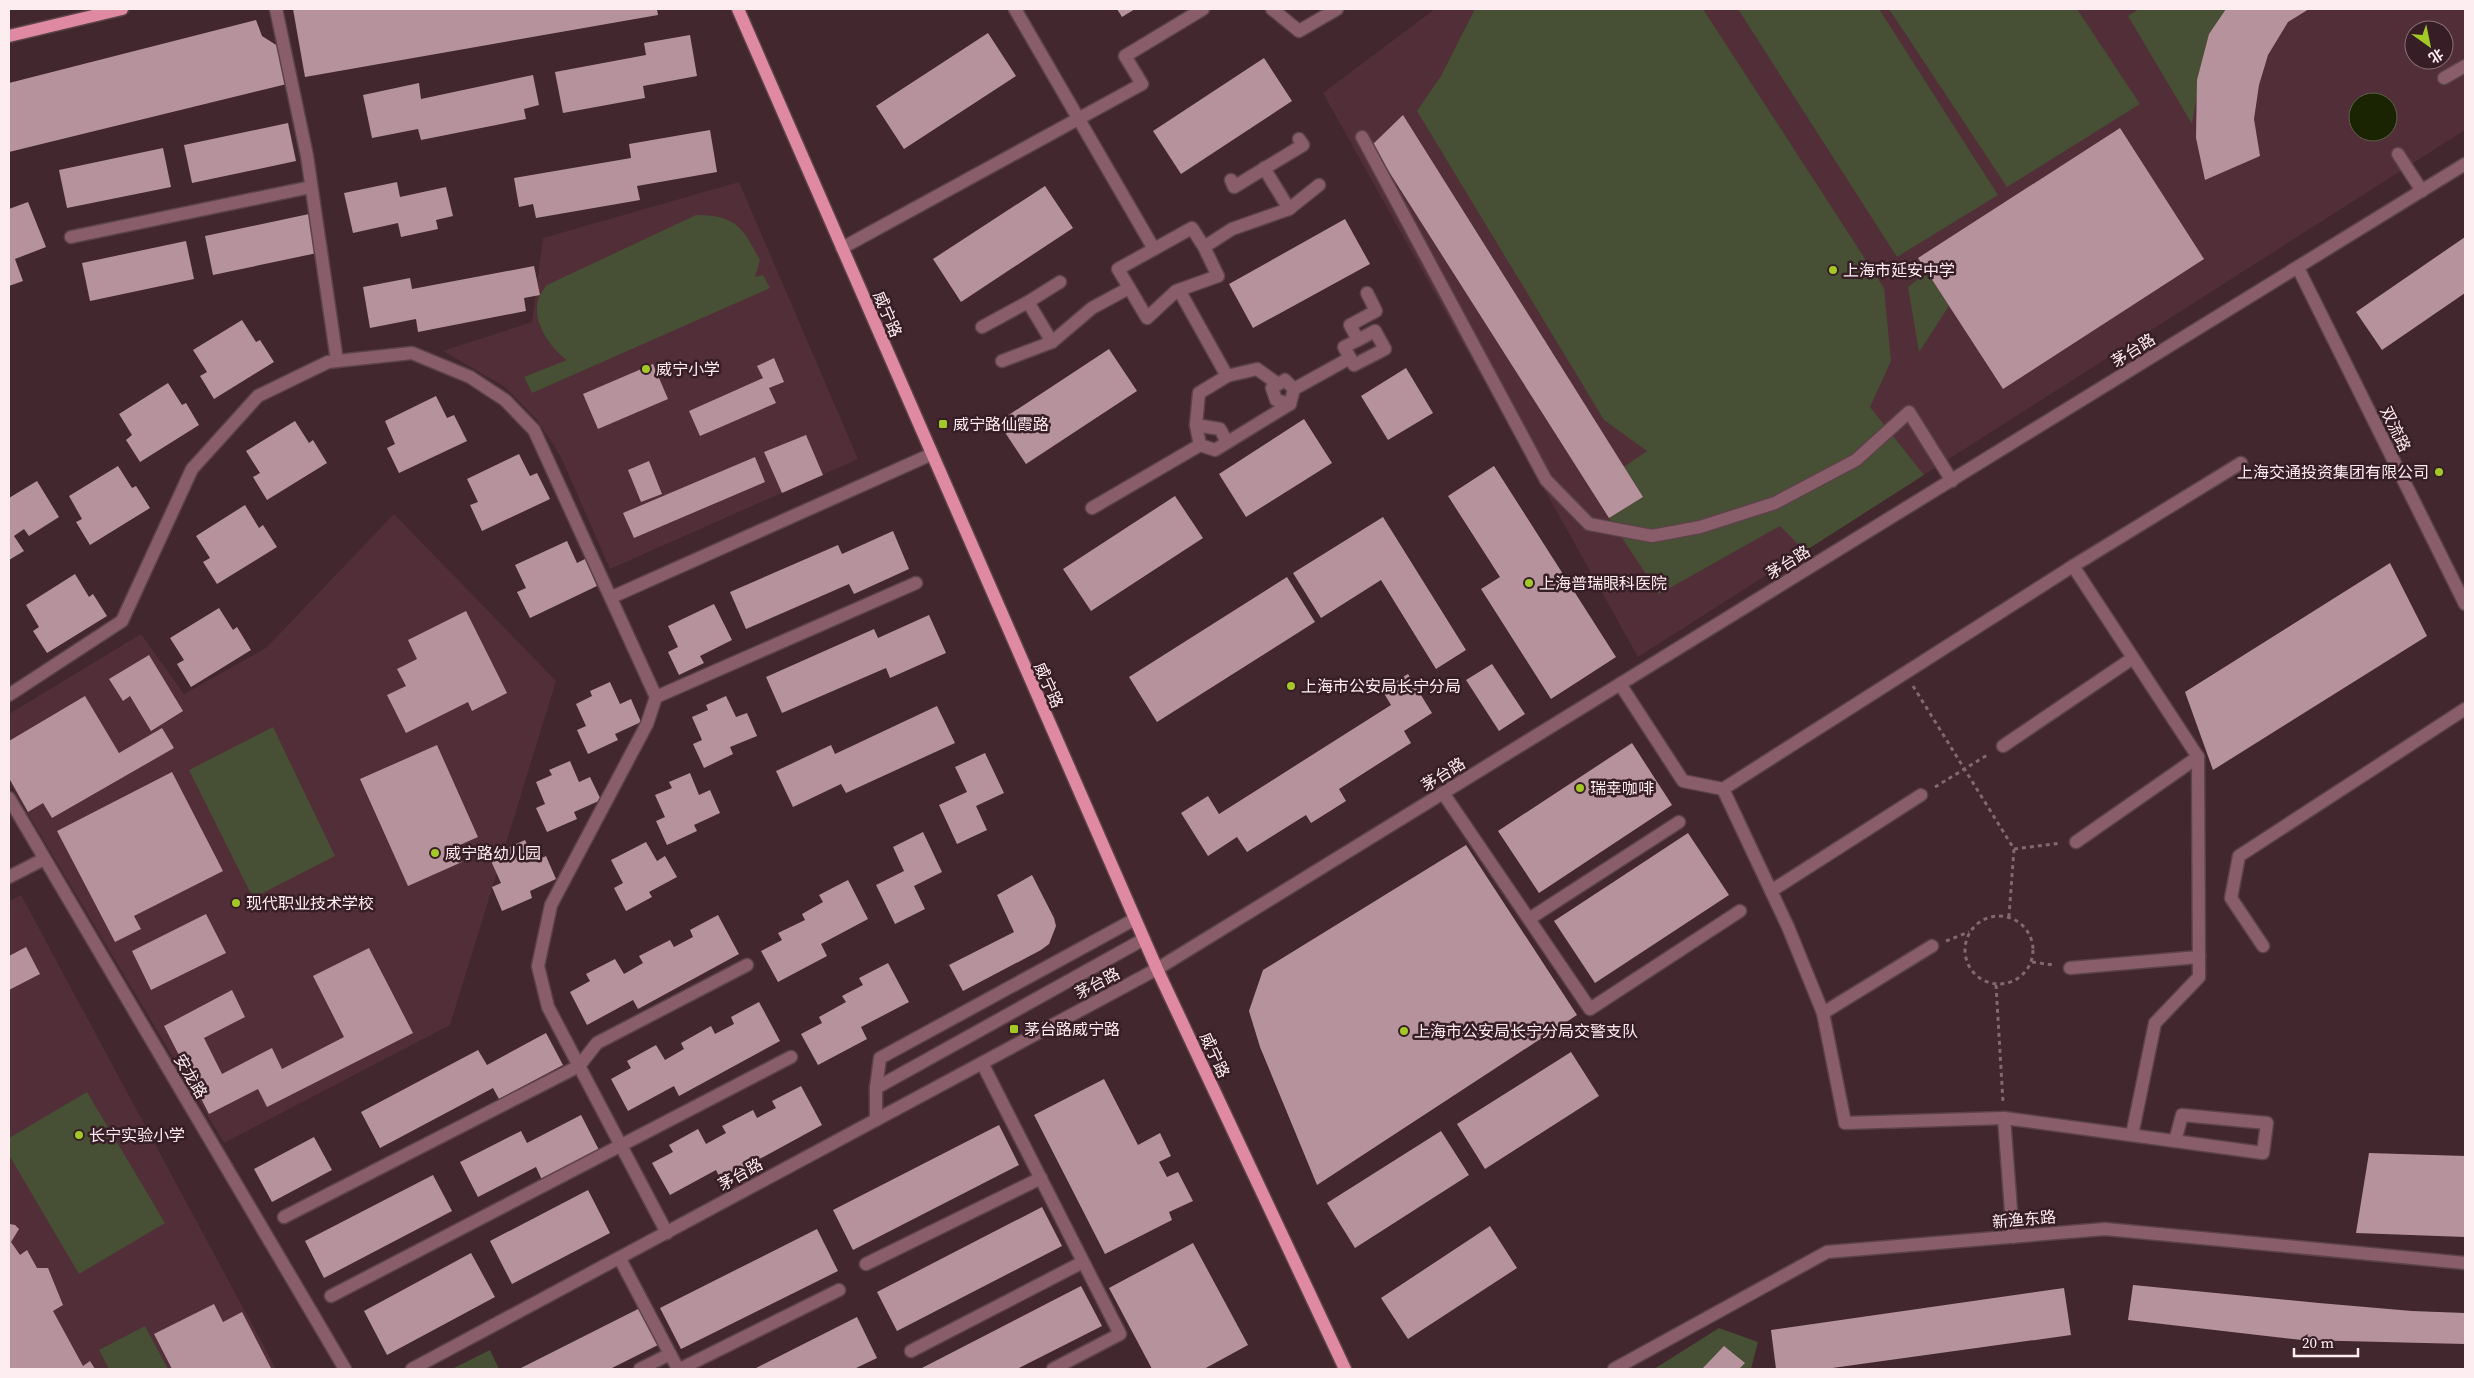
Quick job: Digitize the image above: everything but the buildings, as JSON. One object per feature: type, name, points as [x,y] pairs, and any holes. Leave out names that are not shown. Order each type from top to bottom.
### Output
[{"type":"main road","points":[[9,36],[122,9]]},
{"type":"main road","name":"威宁路","points":[[738,9],[1157,969],[1345,1369]]},
{"type":"street","points":[[276,9],[312,187],[337,361]]},
{"type":"street","points":[[1015,9],[1154,249]]},
{"type":"street","points":[[842,248],[1142,84],[1125,56],[1203,9]]},
{"type":"street","points":[[1272,9],[1299,30],[1337,9]]},
{"type":"street","points":[[2444,78],[2465,66]]},
{"type":"street","points":[[1362,137],[1546,480],[1589,524],[1652,536],[1700,526],[1775,502],[1856,460],[1909,412],[1952,481]]},
{"type":"street","points":[[1231,180],[1234,186],[1303,145],[1299,139]]},
{"type":"street","points":[[2398,154],[2422,191]]},
{"type":"street","name":"茅台路","points":[[412,1369],[1157,969],[2465,164]]},
{"type":"street","points":[[1264,168],[1289,209]]},
{"type":"street","points":[[1204,247],[1232,229],[1289,209],[1319,185]]},
{"type":"street","points":[[71,237],[312,187]]},
{"type":"street","points":[[1192,228],[1204,247],[1218,276],[1179,290],[1147,318],[1118,269],[1154,249],[1192,228]]},
{"type":"street","name":"双流路","points":[[2298,268],[2465,604]]},
{"type":"street","points":[[982,327],[1060,282]]},
{"type":"street","points":[[1002,361],[1052,342],[1092,308],[1130,288]]},
{"type":"street","points":[[1179,290],[1227,376]]},
{"type":"street","points":[[1358,340],[1350,325],[1376,311],[1367,293]]},
{"type":"street","points":[[1028,302],[1052,342]]},
{"type":"street","points":[[1375,330],[1385,349],[1354,366],[1344,347],[1358,340],[1375,330]]},
{"type":"street","points":[[9,695],[122,621],[192,469],[258,396],[328,362],[412,354],[470,377],[505,400],[534,430],[612,597],[656,697],[647,724],[551,905],[538,966],[548,1008],[667,1233]]},
{"type":"street","points":[[1092,508],[1200,445],[1215,450],[1290,404],[1294,389],[1350,358]]},
{"type":"street","points":[[1200,445],[1196,425],[1199,393],[1227,376],[1257,370],[1278,384]]},
{"type":"street","points":[[1290,404],[1276,400],[1272,388],[1285,380],[1294,389]]},
{"type":"street","points":[[1196,425],[1220,429],[1227,442]]},
{"type":"street","points":[[612,597],[932,454]]},
{"type":"street","points":[[1620,684],[1683,781],[1723,789],[2073,566],[2241,463]]},
{"type":"street","points":[[2073,566],[2198,757],[2199,977],[2155,1023],[2132,1135]]},
{"type":"street","points":[[656,697],[916,583]]},
{"type":"street","points":[[2003,746],[2133,658]]},
{"type":"street","points":[[2263,946],[2231,898],[2239,856],[2465,709]]},
{"type":"street","points":[[2076,842],[2198,757]]},
{"type":"street","points":[[1723,789],[1771,891],[1823,1013],[1845,1123],[2004,1118],[2263,1153],[2267,1123],[2182,1115],[2176,1141]]},
{"type":"street","points":[[1443,793],[1590,1009],[1740,911]]},
{"type":"street","points":[[1771,891],[1921,795]]},
{"type":"street","name":"安龙路","points":[[9,798],[345,1369]]},
{"type":"street","points":[[1529,919],[1679,822]]},
{"type":"street","points":[[9,878],[44,859]]},
{"type":"street","points":[[876,1120],[876,1088],[880,1058],[1135,919]]},
{"type":"street","points":[[876,1088],[1144,939]]},
{"type":"street","points":[[1823,1013],[1932,946]]},
{"type":"street","points":[[2070,968],[2199,957]]},
{"type":"street","points":[[284,1217],[579,1066],[597,1043],[747,965]]},
{"type":"street","points":[[331,1296],[791,1057]]},
{"type":"street","points":[[982,1063],[1120,1334],[1052,1369]]},
{"type":"street","points":[[2004,1118],[2013,1237]]},
{"type":"street","points":[[866,1264],[1041,1178]]},
{"type":"street","name":"新渔东路","points":[[1614,1369],[1827,1252],[2105,1229],[2465,1263]]},
{"type":"street","points":[[620,1258],[679,1369],[839,1290]]},
{"type":"street","points":[[910,1350],[1083,1262]]},
{"type":"street","points":[[640,1369],[670,1354]]},
{"type":"path","points":[[1905,673],[2014,849],[2009,916]]},
{"type":"path","points":[[1921,795],[2003,746]]},
{"type":"path","points":[[2014,849],[2076,842]]},
{"type":"path","points":[[1997,915],[2009,916],[2019,921],[2032,939],[2034,950],[2032,962],[2026,972],[2018,979],[1996,985],[1975,975],[1968,966],[1964,954],[1969,932],[1976,924],[1986,918],[1997,915]]},
{"type":"path","points":[[1932,946],[1969,932]]},
{"type":"path","points":[[2032,962],[2070,968]]},
{"type":"path","points":[[1996,985],[2004,1118]]},
{"type":"shaded area","name":"上海市延安中学","points":[[1435,9],[2465,9],[2465,130],[1638,657],[1323,93]]},
{"type":"shaded area","points":[[1475,9],[1703,9],[1884,288],[1891,361],[1870,407],[1924,475],[1805,551],[1780,526],[1659,594],[1609,518],[1643,497],[1624,467],[1647,451],[1604,420],[1417,111],[1441,76]]},
{"type":"shaded area","points":[[1738,9],[1879,9],[1998,195],[1897,257]]},
{"type":"shaded area","points":[[1889,9],[2077,9],[2140,104],[2007,187]]},
{"type":"shaded area","points":[[2139,9],[2229,9],[2205,50],[2192,124],[2128,16]]},
{"type":"shaded area","points":[[2373,93],[2382,95],[2390,100],[2395,108],[2397,117],[2395,126],[2390,134],[2382,139],[2373,141],[2364,139],[2356,134],[2351,126],[2349,117],[2351,108],[2356,100],[2364,95]]},
{"type":"shaded area","name":"威宁小学","points":[[739,182],[858,459],[610,569],[560,455],[537,420],[505,387],[443,351],[532,322],[543,238]]},
{"type":"shaded area","points":[[696,215],[720,218],[737,226],[748,239],[760,260],[755,277],[763,275],[770,288],[532,393],[524,377],[567,360],[549,341],[537,315],[540,295],[547,285]]},
{"type":"shaded area","points":[[1927,272],[1949,306],[1919,352],[1908,287]]},
{"type":"shaded area","name":"现代职业技术学校","points":[[394,514],[556,681],[450,1025],[224,1143],[9,782],[9,714],[141,634],[184,694],[266,648]]},
{"type":"shaded area","points":[[273,727],[335,856],[253,898],[189,770]]},
{"type":"shaded area","name":"长宁实验小学","points":[[21,895],[276,1369],[9,1369],[9,901]]},
{"type":"shaded area","points":[[87,1092],[165,1223],[79,1274],[9,1155],[9,1138]]},
{"type":"shaded area","points":[[145,1326],[168,1369],[109,1369],[99,1350]]},
{"type":"shaded area","points":[[1719,1328],[1758,1342],[1751,1369],[1654,1369]]},
{"type":"shaded area","points":[[490,1350],[499,1369],[452,1369]]},
{"type":"place","name":"上海市延安中学","points":[[1833,270]]},
{"type":"place","name":"威宁小学","points":[[646,369]]},
{"type":"place","name":"威宁路仙霞路","points":[[943,424]]},
{"type":"place","name":"上海交通投资集团有限公司","points":[[2439,472]]},
{"type":"place","name":"上海普瑞眼科医院","points":[[1529,583]]},
{"type":"place","name":"上海市公安局长宁分局","points":[[1291,686]]},
{"type":"place","name":"瑞幸咖啡","points":[[1580,788]]},
{"type":"place","name":"威宁路幼儿园","points":[[435,853]]},
{"type":"place","name":"现代职业技术学校","points":[[236,903]]},
{"type":"place","name":"茅台路威宁路","points":[[1014,1029]]},
{"type":"place","name":"上海市公安局长宁分局交警支队","points":[[1404,1031]]},
{"type":"place","name":"长宁实验小学","points":[[79,1135]]}]
